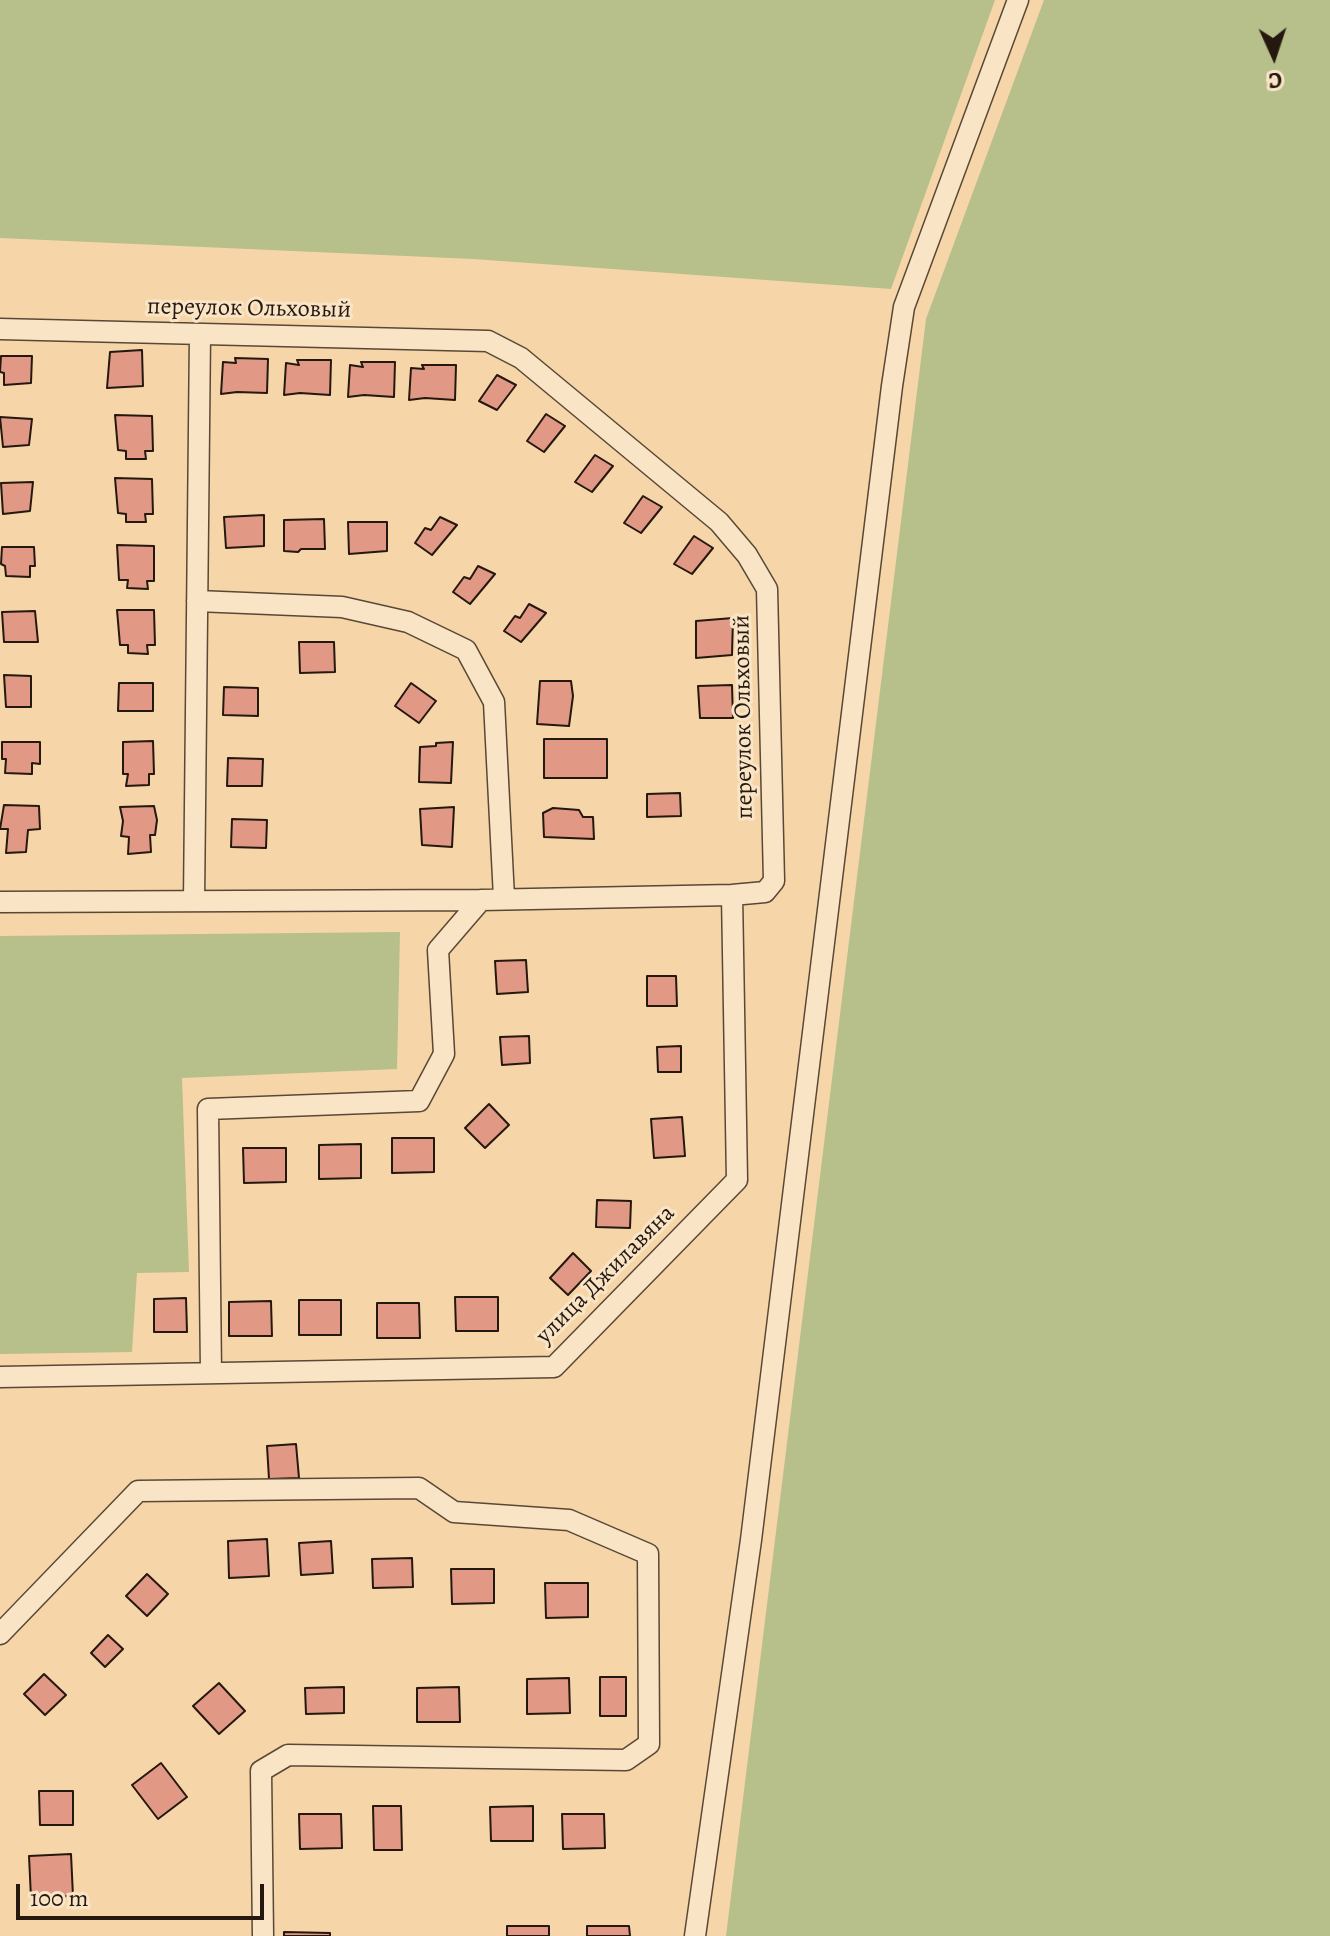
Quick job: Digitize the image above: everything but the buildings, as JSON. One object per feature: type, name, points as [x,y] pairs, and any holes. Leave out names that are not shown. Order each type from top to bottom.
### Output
[{"type":"street","points":[[695,1936],[751,1540],[904,307],[1018,0]]},
{"type":"street","name":"переулок Ольховый","points":[[0,329],[488,341],[521,358],[719,522],[747,555],[767,589],[774,881],[765,892],[732,895],[481,900],[0,902]]},
{"type":"street","points":[[194,901],[200,334]]},
{"type":"street","points":[[197,601],[342,607],[408,622],[466,650],[494,702],[504,898]]},
{"type":"street","name":"улица Джилавяна","points":[[0,1377],[554,1367],[737,1180],[732,895]]},
{"type":"street","points":[[211,1373],[208,1109],[419,1101],[444,1054],[438,950],[481,900]]},
{"type":"street","points":[[0,1634],[138,1491],[419,1488],[454,1512],[569,1520],[648,1554],[649,1744],[626,1760],[288,1755],[261,1771],[263,1936]]},
{"type":"green space","points":[[0,0],[995,0],[891,289],[473,259],[0,238]]},
{"type":"green space","points":[[1044,0],[1330,0],[1330,1936],[726,1936],[926,319]]},
{"type":"green space","points":[[400,932],[397,1069],[182,1078],[189,1272],[137,1273],[132,1352],[0,1354],[0,936]]}]
